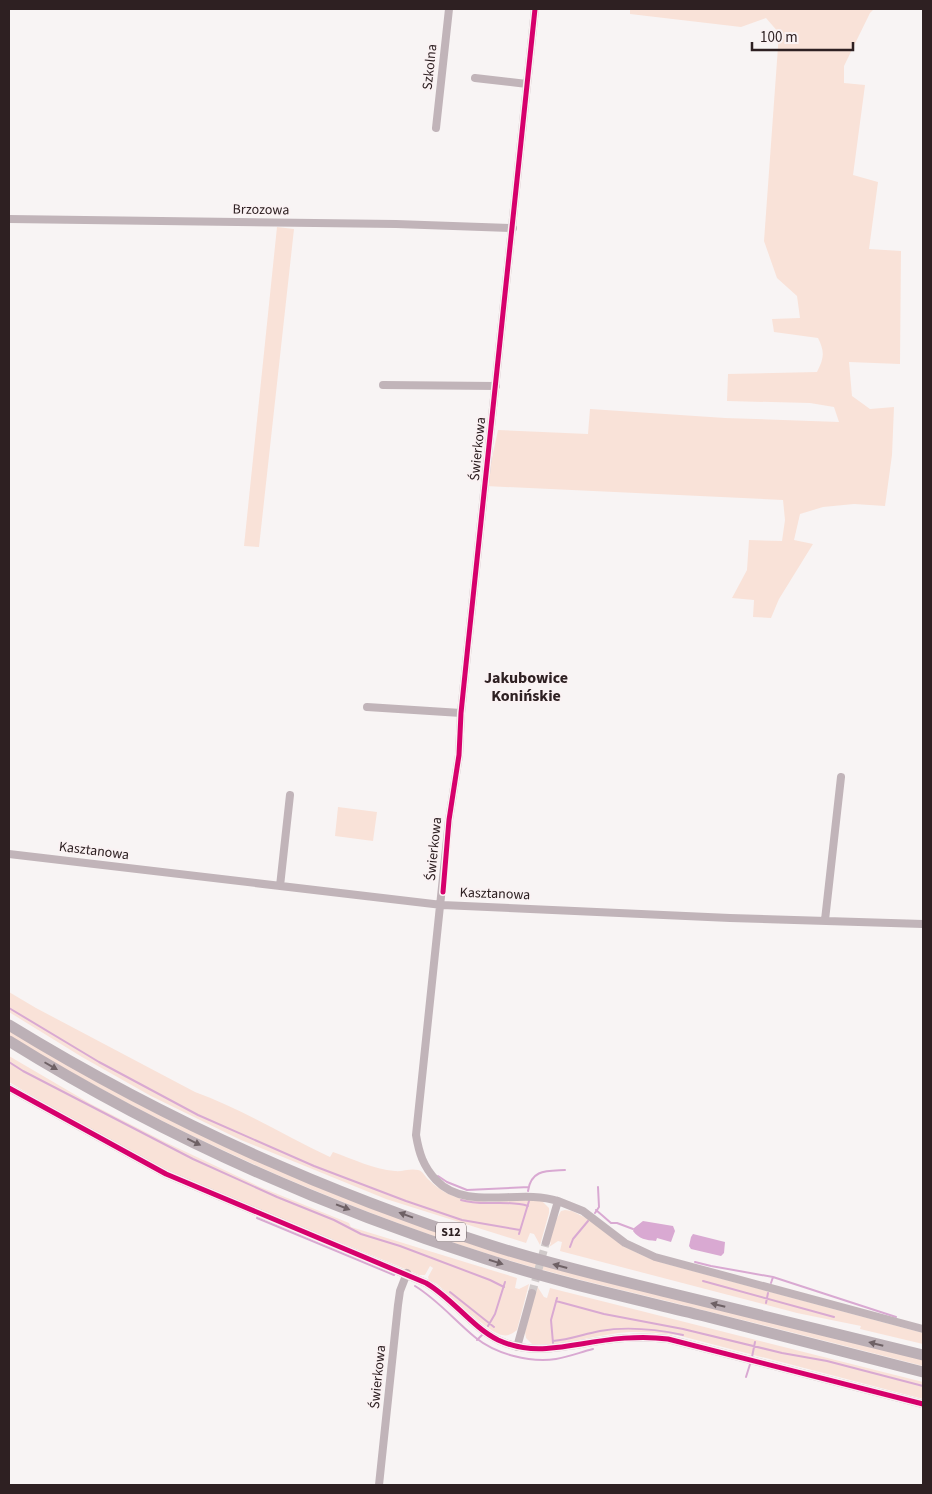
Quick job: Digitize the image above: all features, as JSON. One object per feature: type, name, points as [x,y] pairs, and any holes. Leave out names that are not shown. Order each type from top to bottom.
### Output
[{"type":"highway","name":"S12","points":[[9,1025],[90,1073],[211,1134],[319,1182],[435,1226],[492,1246],[565,1267],[923,1356]]},
{"type":"highway","name":"S12","points":[[9,1041],[106,1098],[223,1156],[317,1197],[433,1241],[488,1260],[553,1279],[923,1372]]},
{"type":"street","name":"Szkolna","points":[[436,128],[449,9]]},
{"type":"street","name":"Świerkowa","points":[[536,9],[461,713],[459,755],[449,820],[442,905],[416,1135],[418,1150],[424,1164],[442,1186],[462,1196],[474,1198],[537,1196],[558,1200]]},
{"type":"street","points":[[475,78],[527,84]]},
{"type":"street","name":"Brzozowa","points":[[9,219],[396,224],[512,228]]},
{"type":"street","points":[[383,386],[496,386]]},
{"type":"street","points":[[367,706],[461,713]]},
{"type":"street","points":[[825,920],[841,777]]},
{"type":"street","points":[[280,886],[290,795]]},
{"type":"street","name":"Kasztanowa","points":[[9,854],[442,905],[923,924]]},
{"type":"street","points":[[9,1088],[166,1174],[406,1273],[436,1288],[490,1335],[517,1347],[533,1350],[551,1349],[623,1338],[660,1338],[689,1343],[923,1404]]},
{"type":"street","points":[[546,1242],[558,1200],[583,1211],[625,1243],[655,1257],[923,1329]]},
{"type":"street","name":"Świerkowa","points":[[379,1485],[398,1305],[406,1273]]},
{"type":"street","points":[[517,1347],[532,1294]]},
{"type":"shaded area","points":[[630,9],[874,9],[870,13],[844,66],[844,83],[865,85],[853,175],[878,182],[869,249],[901,251],[900,364],[849,362],[852,396],[870,409],[894,407],[892,455],[885,506],[854,504],[823,507],[800,514],[794,540],[813,544],[779,599],[771,618],[753,617],[754,600],[732,598],[747,570],[749,540],[782,541],[785,520],[783,500],[486,486],[498,430],[588,434],[590,409],[725,418],[839,422],[834,407],[810,403],[727,401],[728,374],[817,372],[822,359],[823,351],[818,338],[774,332],[772,319],[800,318],[797,296],[777,278],[764,241],[779,33],[766,18],[741,27],[630,14]]},
{"type":"shaded area","points":[[277,227],[294,229],[259,547],[244,546]]},
{"type":"shaded area","points":[[338,807],[377,812],[373,841],[335,836]]},
{"type":"shaded area","points":[[9,992],[195,1092],[247,1114],[330,1157],[333,1152],[387,1170],[418,1170],[443,1191],[463,1199],[478,1201],[542,1201],[549,1208],[549,1213],[540,1245],[534,1234],[530,1233],[526,1243],[386,1199],[241,1140],[151,1096],[82,1057],[9,1012]]},
{"type":"shaded area","points":[[9,1030],[67,1065],[399,1218],[923,1360],[923,1366],[500,1258],[355,1207],[237,1156],[121,1100],[9,1036]]},
{"type":"shaded area","points":[[9,1056],[91,1104],[165,1142],[260,1187],[349,1223],[351,1227],[517,1278],[515,1288],[519,1289],[529,1284],[517,1330],[511,1334],[504,1335],[485,1326],[437,1284],[429,1280],[428,1277],[433,1268],[430,1266],[425,1275],[419,1275],[218,1193],[159,1166],[83,1126],[9,1082]]},
{"type":"shaded area","points":[[561,1211],[572,1211],[588,1219],[623,1246],[646,1257],[923,1333],[923,1344],[860,1329],[861,1326],[797,1313],[560,1251],[562,1242],[558,1241],[549,1247],[556,1220]]},
{"type":"shaded area","points":[[643,1221],[673,1226],[675,1231],[671,1242],[657,1238],[656,1241],[643,1239],[638,1236],[633,1231],[634,1228]]},
{"type":"shaded area","points":[[693,1234],[725,1242],[724,1253],[721,1256],[691,1249],[689,1246]]},
{"type":"shaded area","points":[[537,1286],[544,1297],[547,1298],[550,1288],[923,1382],[923,1399],[677,1335],[628,1332],[562,1343],[532,1344],[526,1338],[525,1332]]},
{"type":"waterway","points":[[9,1008],[99,1062],[198,1115],[314,1166],[462,1220],[520,1230]]},
{"type":"waterway","points":[[9,1062],[193,1159],[277,1197],[334,1220],[361,1234],[400,1246],[504,1287]]},
{"type":"waterway","points":[[528,1191],[536,1175],[546,1171],[565,1170]]},
{"type":"waterway","points":[[438,1176],[467,1190],[529,1187]]},
{"type":"waterway","points":[[595,1213],[599,1207],[598,1187]]},
{"type":"waterway","points":[[461,1200],[528,1206]]},
{"type":"waterway","points":[[519,1234],[529,1201]]},
{"type":"waterway","points":[[596,1210],[611,1223],[617,1223],[633,1229]]},
{"type":"waterway","points":[[257,1218],[394,1275]]},
{"type":"waterway","points":[[570,1247],[573,1239],[588,1221]]},
{"type":"waterway","points":[[695,1262],[773,1277],[896,1317]]},
{"type":"waterway","points":[[771,1283],[773,1277]]},
{"type":"waterway","points":[[703,1281],[834,1317]]},
{"type":"waterway","points":[[488,1326],[495,1314],[505,1282]]},
{"type":"waterway","points":[[415,1286],[476,1338],[503,1353],[535,1360],[546,1360],[593,1349]]},
{"type":"waterway","points":[[450,1292],[494,1327]]},
{"type":"waterway","points":[[766,1303],[768,1293]]},
{"type":"waterway","points":[[553,1343],[551,1320],[557,1298]]},
{"type":"waterway","points":[[556,1301],[604,1314],[683,1329],[782,1353],[827,1361],[923,1386]]},
{"type":"waterway","points":[[553,1341],[600,1331],[631,1328],[683,1335]]},
{"type":"waterway","points":[[477,1340],[482,1335]]},
{"type":"waterway","points":[[752,1357],[755,1342]]},
{"type":"waterway","points":[[746,1377],[751,1361]]},
{"type":"tunnel","points":[[532,1293],[546,1242]]},
{"type":"cycle path","points":[[443,892],[449,820],[459,755],[461,713],[535,9]]},
{"type":"cycle path","points":[[9,1088],[166,1174],[426,1283],[445,1296],[479,1328],[508,1344],[539,1349],[624,1338],[668,1339],[923,1404]]},
{"type":"district","name":"Jakubowice Konińskie","points":[[526,687]]}]
